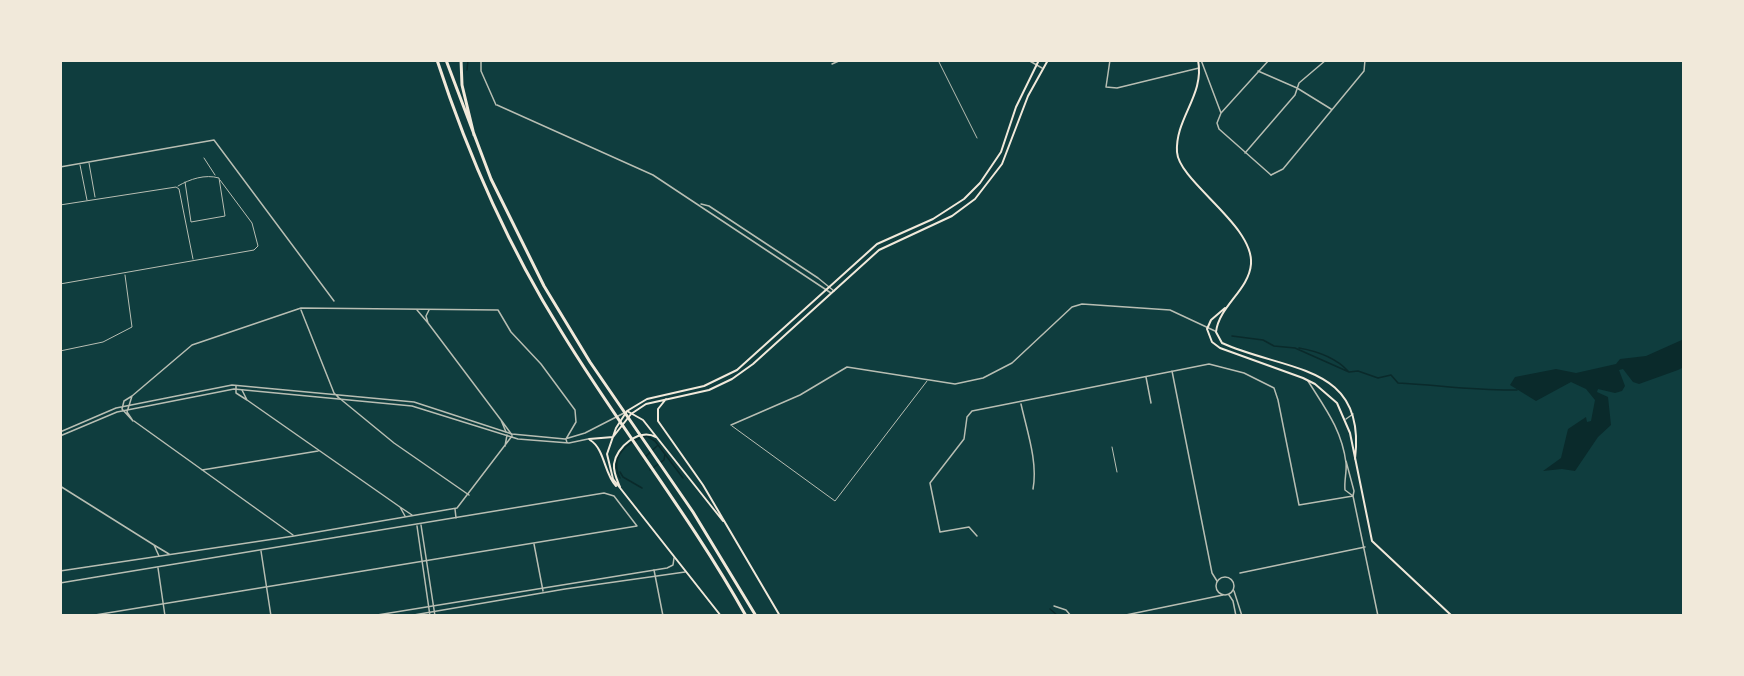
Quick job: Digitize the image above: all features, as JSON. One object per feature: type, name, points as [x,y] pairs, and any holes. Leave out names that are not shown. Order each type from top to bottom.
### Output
[{"type":"highway","points":[[436,60],[466,142],[495,210],[548,310],[602,395],[661,480],[746,616]]},
{"type":"highway","points":[[446,60],[478,151],[528,256],[569,329],[608,390],[669,476],[756,616]]},
{"type":"highway","points":[[461,60],[462,85],[478,151]]},
{"type":"main road","points":[[622,492],[608,465],[607,454],[627,411],[647,399],[704,386],[730,374],[750,360],[876,244],[933,219],[964,199],[980,183],[1001,152],[1016,107],[1039,60]]},
{"type":"main road","points":[[589,439],[613,437],[633,412],[646,404],[701,393],[732,379],[753,364],[887,245],[937,224],[975,199],[1002,164],[1028,96],[1048,60]]},
{"type":"main road","points":[[1200,60],[1197,91],[1178,137],[1177,154],[1187,171],[1250,249],[1251,265],[1245,282],[1217,323],[1216,332],[1222,343],[1305,369],[1320,375],[1337,389],[1353,414],[1358,435],[1355,459]]},
{"type":"main road","points":[[1230,304],[1211,320],[1208,329],[1212,342],[1220,348],[1303,378],[1315,384],[1337,403],[1346,419],[1372,541],[1452,616]]},
{"type":"main road","points":[[1303,378],[1305,369]]},
{"type":"main road","points":[[1315,384],[1320,375]]},
{"type":"main road","points":[[666,399],[658,409],[658,421],[703,485],[780,616]]},
{"type":"main road","points":[[627,411],[640,416],[725,523]]},
{"type":"main road","points":[[622,492],[614,468],[619,451],[644,434],[658,438]]},
{"type":"main road","points":[[589,439],[597,445],[612,482],[693,577],[722,616]]},
{"type":"street","points":[[481,60],[481,71],[496,105],[640,168],[700,204],[832,292]]},
{"type":"street","points":[[832,64],[842,60]]},
{"type":"street","points":[[1028,60],[1043,68]]},
{"type":"street","points":[[1110,60],[1106,87],[1112,88],[1199,68]]},
{"type":"street","points":[[1200,60],[1221,113]]},
{"type":"street","points":[[1269,60],[1221,113],[1217,123],[1219,129],[1271,175],[1283,169],[1364,71],[1365,60]]},
{"type":"street","points":[[1245,153],[1295,95],[1297,88],[1326,60]]},
{"type":"street","points":[[1258,71],[1297,88],[1332,109]]},
{"type":"street","points":[[60,167],[214,140],[334,301]]},
{"type":"street","points":[[700,204],[709,206],[829,286],[832,292]]},
{"type":"street","points":[[731,425],[800,395],[847,367],[955,384],[983,378],[1012,363],[1072,307],[1082,304],[1170,310],[1216,332]]},
{"type":"street","points":[[122,409],[124,401],[192,345],[301,308],[500,311],[511,332],[539,361],[573,408],[576,417],[572,435],[574,438]]},
{"type":"street","points":[[301,308],[335,394],[394,443],[469,495]]},
{"type":"street","points":[[416,310],[512,436]]},
{"type":"street","points":[[428,323],[426,315],[429,310]]},
{"type":"street","points":[[977,537],[969,527],[940,532],[930,483],[964,439],[967,417],[972,411],[1209,364],[1244,374],[1274,388],[1299,505],[1353,496]]},
{"type":"street","points":[[1172,370],[1212,573],[1218,581],[1217,590],[1223,595]]},
{"type":"street","points":[[1146,376],[1151,403]]},
{"type":"street","points":[[1308,381],[1326,405],[1339,432],[1354,491],[1353,496],[1378,616]]},
{"type":"street","points":[[1314,390],[1315,384]]},
{"type":"street","points":[[128,408],[236,385],[423,404],[506,435],[566,439],[574,438],[627,411]]},
{"type":"street","points":[[235,389],[236,385]]},
{"type":"street","points":[[235,389],[247,400],[413,516]]},
{"type":"street","points":[[242,389],[247,400]]},
{"type":"street","points":[[60,432],[122,409],[242,389],[421,407],[512,436],[567,443],[589,439]]},
{"type":"street","points":[[132,396],[128,408],[133,421]]},
{"type":"street","points":[[349,399],[350,406]]},
{"type":"street","points":[[1020,403],[1032,452],[1034,489]]},
{"type":"street","points":[[122,409],[133,421],[294,536]]},
{"type":"street","points":[[60,436],[122,409]]},
{"type":"street","points":[[1346,419],[1353,414]]},
{"type":"street","points":[[501,420],[506,435],[503,449]]},
{"type":"street","points":[[567,443],[566,439],[573,429]]},
{"type":"street","points":[[60,571],[294,536],[455,508],[469,495],[512,436]]},
{"type":"street","points":[[202,470],[319,451]]},
{"type":"street","points":[[1346,461],[1355,459]]},
{"type":"street","points":[[1346,461],[1345,490],[1353,496]]},
{"type":"street","points":[[60,486],[170,555]]},
{"type":"street","points":[[60,583],[607,493],[614,496],[637,524],[635,528],[89,616]]},
{"type":"street","points":[[400,507],[406,517]]},
{"type":"street","points":[[455,508],[456,518]]},
{"type":"street","points":[[421,525],[435,616]]},
{"type":"street","points":[[417,526],[430,614]]},
{"type":"street","points":[[534,544],[543,592]]},
{"type":"street","points":[[154,545],[159,556]]},
{"type":"street","points":[[1240,573],[1365,547]]},
{"type":"street","points":[[261,550],[272,616]]},
{"type":"street","points":[[371,616],[654,570],[673,565],[673,554]]},
{"type":"street","points":[[158,567],[165,616]]},
{"type":"street","points":[[654,570],[663,616]]},
{"type":"street","points":[[408,616],[655,575],[684,572],[693,577]]},
{"type":"street","points":[[1218,581],[1228,578],[1234,584],[1233,590],[1242,616]]},
{"type":"street","points":[[1121,616],[1228,595],[1233,590]]},
{"type":"street","points":[[1228,595],[1231,596],[1236,616]]},
{"type":"street","points":[[1054,606],[1066,610],[1071,616]]},
{"type":"lane","points":[[938,60],[977,138]]},
{"type":"lane","points":[[60,284],[254,250],[258,246],[252,223],[204,158]]},
{"type":"lane","points":[[89,162],[96,199]]},
{"type":"lane","points":[[80,163],[87,201]]},
{"type":"lane","points":[[60,205],[176,187],[184,182],[216,176]]},
{"type":"lane","points":[[184,182],[193,222],[225,216],[220,180]]},
{"type":"lane","points":[[176,187],[179,189],[194,262]]},
{"type":"lane","points":[[60,351],[103,342],[132,327],[125,273]]},
{"type":"lane","points":[[731,425],[835,501],[927,381]]},
{"type":"lane","points":[[1112,447],[1117,472]]},
{"type":"water","points":[[1684,339],[1684,367],[1639,384],[1633,382],[1623,369],[1619,370],[1625,386],[1622,391],[1615,393],[1598,389],[1597,392],[1608,397],[1611,425],[1598,437],[1575,471],[1562,469],[1543,471],[1561,458],[1568,429],[1586,417],[1587,422],[1591,421],[1595,400],[1586,389],[1571,382],[1536,401],[1510,385],[1515,377],[1556,369],[1576,373],[1616,364],[1620,359],[1646,356]]},
{"type":"waterway","points":[[467,70],[468,60]]},
{"type":"waterway","points":[[1232,336],[1263,340],[1274,346],[1295,348],[1349,372],[1358,371],[1378,378],[1391,375],[1398,383],[1517,390]]},
{"type":"waterway","points":[[1299,348],[1325,355],[1348,371]]},
{"type":"waterway","points":[[620,478],[617,470],[618,457],[627,446],[647,436],[655,441],[683,478]]},
{"type":"waterway","points":[[643,459],[657,446]]},
{"type":"waterway","points":[[650,470],[664,460],[665,454]]},
{"type":"waterway","points":[[620,472],[623,477],[642,488]]},
{"type":"waterway","points":[[1050,609],[1058,616]]}]
